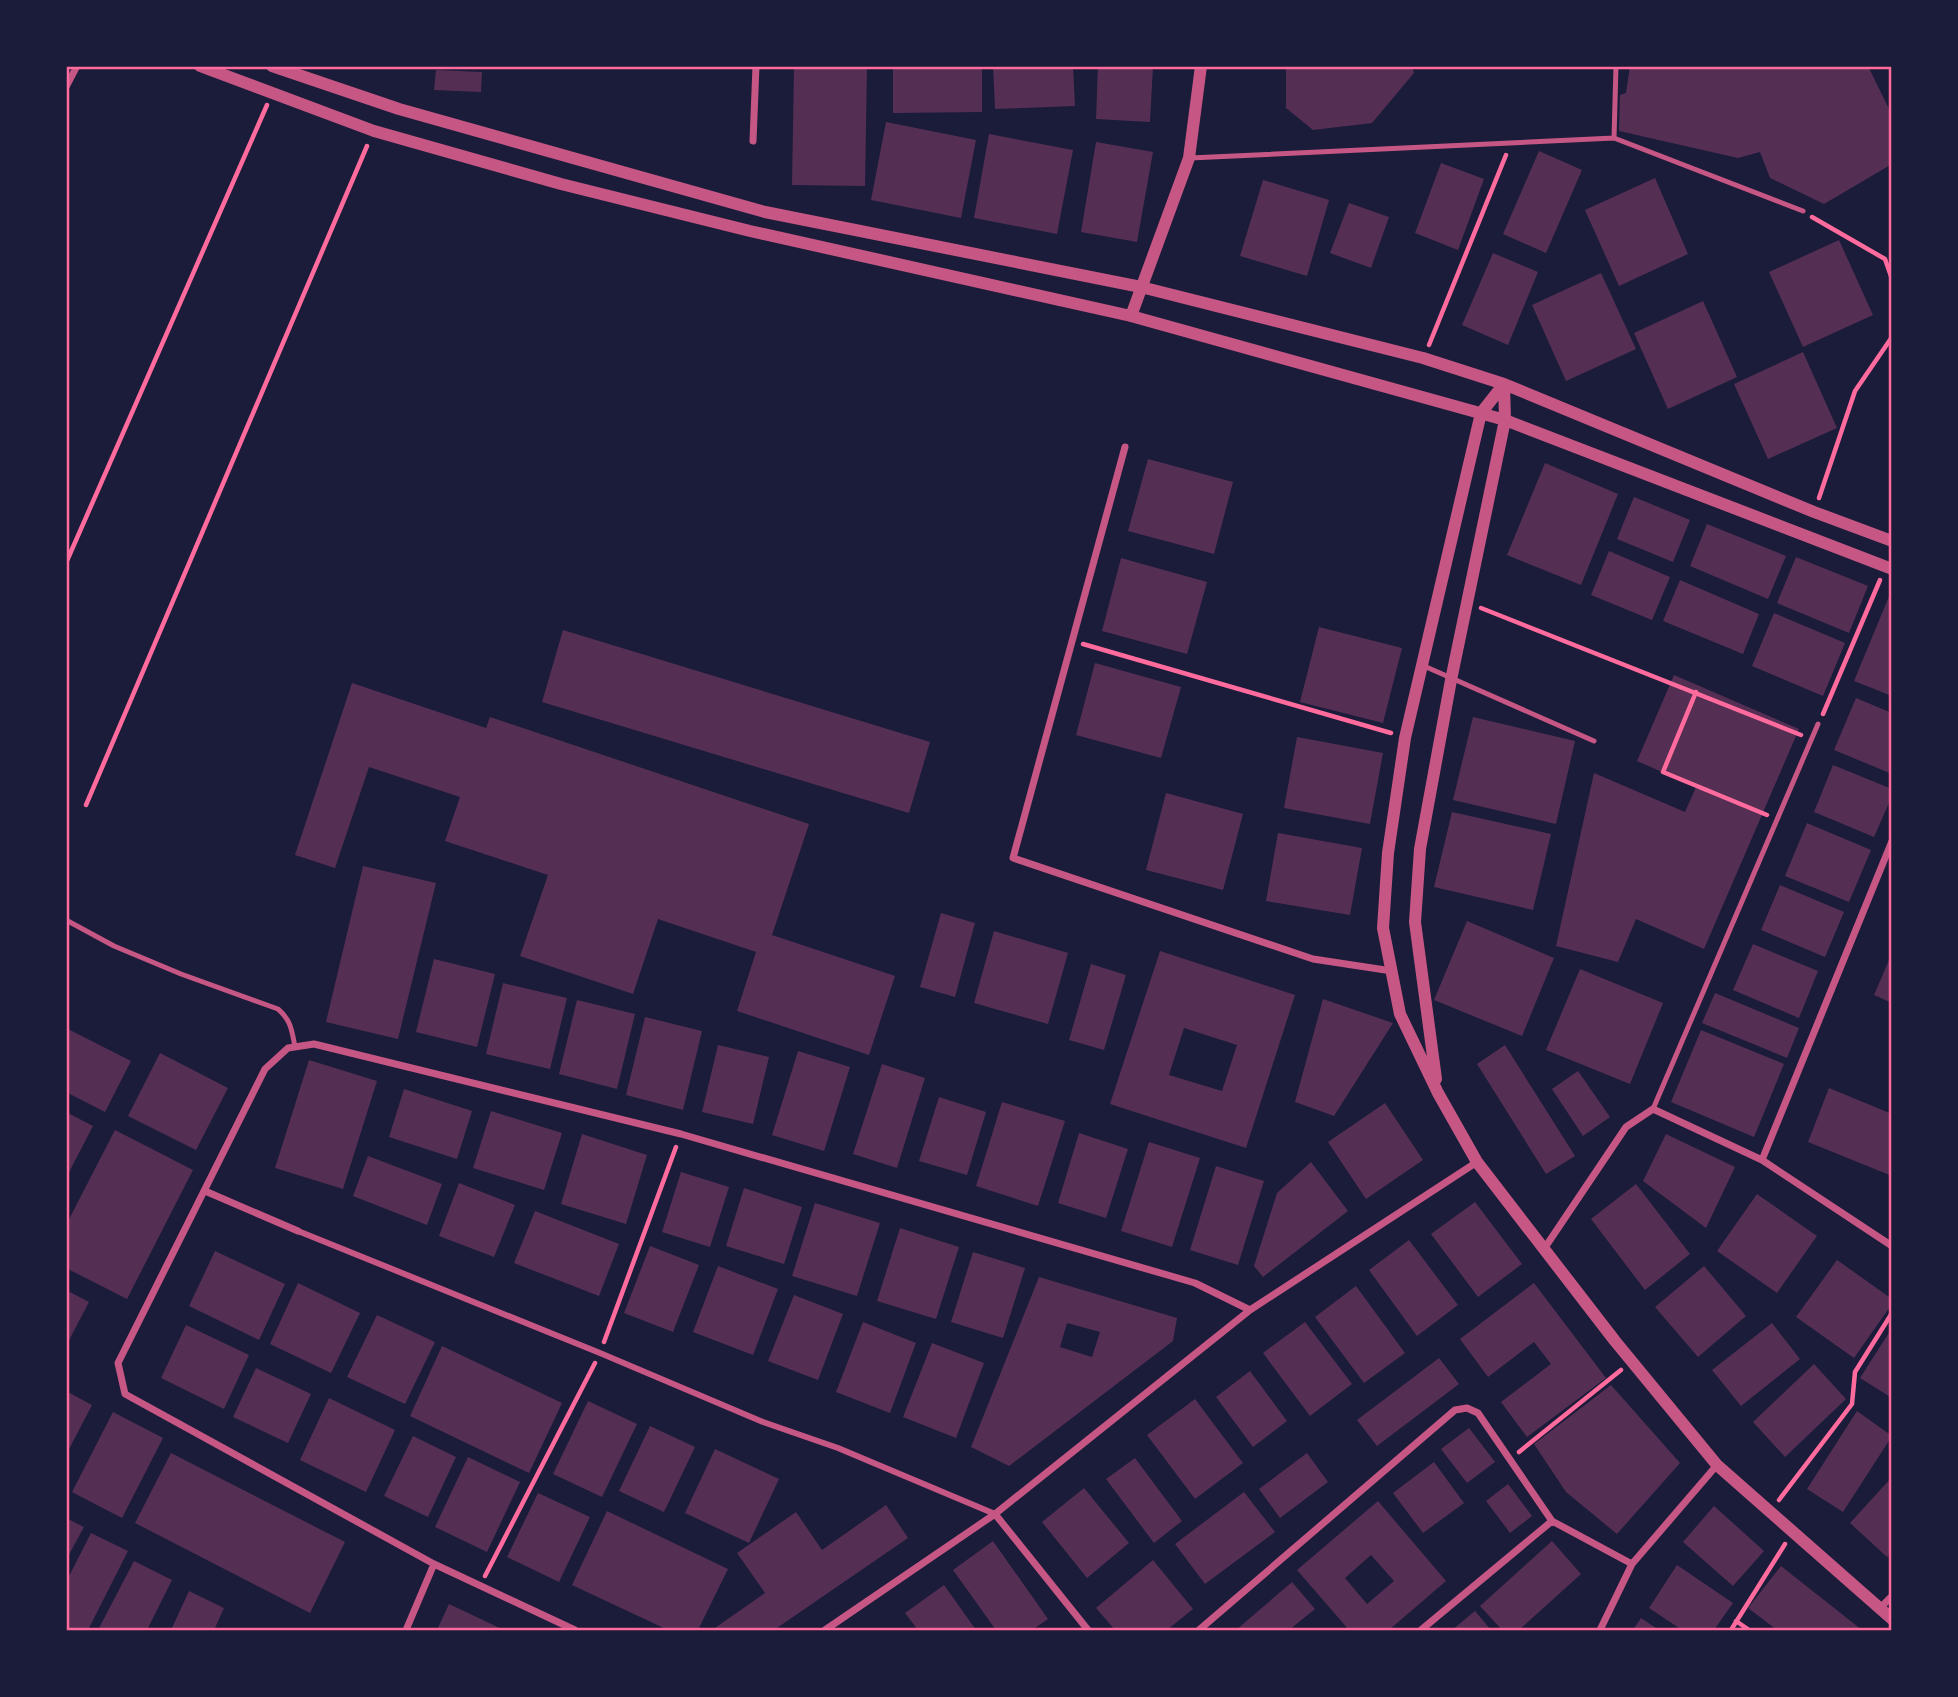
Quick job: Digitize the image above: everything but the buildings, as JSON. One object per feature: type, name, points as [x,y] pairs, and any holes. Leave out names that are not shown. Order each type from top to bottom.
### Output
[{"type":"street","points":[[66,87],[77,66]]},
{"type":"street","points":[[200,66],[374,131],[561,184],[750,231],[1131,316],[1505,420],[1889,568]]},
{"type":"street","points":[[272,66],[399,109],[765,212],[1140,287],[1423,358],[1504,384],[1814,512],[1892,541]]},
{"type":"street","points":[[753,141],[756,66]]},
{"type":"street","points":[[1131,316],[1189,159],[1201,66]]},
{"type":"street","points":[[1504,384],[1481,413],[1405,738],[1388,853],[1383,928],[1400,1014],[1438,1093],[1477,1162],[1632,1362],[1717,1465],[1892,1619]]},
{"type":"street","points":[[1438,1093],[1415,922],[1420,849],[1451,680],[1505,420],[1504,384]]},
{"type":"street","points":[[1125,447],[1013,858],[1313,959],[1392,971]]},
{"type":"street","points":[[1762,1160],[1892,841]]},
{"type":"street","points":[[575,1630],[434,1564],[125,1394],[118,1363],[265,1069],[288,1048],[314,1044],[681,1134],[1195,1283],[1250,1310]]},
{"type":"street","points":[[1544,1248],[1626,1128],[1653,1108],[1762,1160],[1892,1246]]},
{"type":"street","points":[[825,1630],[995,1514],[1250,1310],[1477,1162]]},
{"type":"street","points":[[205,1191],[763,1422],[838,1448],[995,1514],[1088,1630]]},
{"type":"street","points":[[1199,1630],[1455,1410],[1466,1408],[1478,1413],[1552,1521],[1632,1564]]},
{"type":"street","points":[[1600,1630],[1632,1564],[1717,1465]]},
{"type":"street","points":[[1421,1630],[1552,1521]]},
{"type":"street","points":[[406,1630],[434,1564]]},
{"type":"street","points":[[1880,1608],[1892,1596]]},
{"type":"lane","points":[[1615,138],[1616,66]]},
{"type":"lane","points":[[1189,159],[1615,138],[1803,211]]},
{"type":"lane","points":[[1422,666],[1594,741]]},
{"type":"lane","points":[[1653,1108],[1818,724]]},
{"type":"lane","points":[[66,920],[125,951],[278,1009],[287,1017],[292,1027],[295,1047]]},
{"type":"path","points":[[66,563],[272,93]]},
{"type":"path","points":[[86,805],[374,131]]},
{"type":"path","points":[[1423,358],[1511,143]]},
{"type":"path","points":[[1803,211],[1885,259],[1892,279]]},
{"type":"path","points":[[1814,512],[1854,391],[1892,337]]},
{"type":"path","points":[[1818,724],[1889,568]]},
{"type":"path","points":[[1467,602],[1802,735],[1797,746]]},
{"type":"path","points":[[1073,641],[1405,738]]},
{"type":"path","points":[[1696,692],[1663,772],[1777,819]]},
{"type":"path","points":[[1768,815],[1773,804]]},
{"type":"path","points":[[1770,1511],[1852,1404],[1855,1372],[1892,1313]]},
{"type":"path","points":[[1510,1459],[1632,1362]]},
{"type":"path","points":[[1731,1630],[1793,1532]]},
{"type":"path","points":[[1736,1622],[1749,1630]]}]
